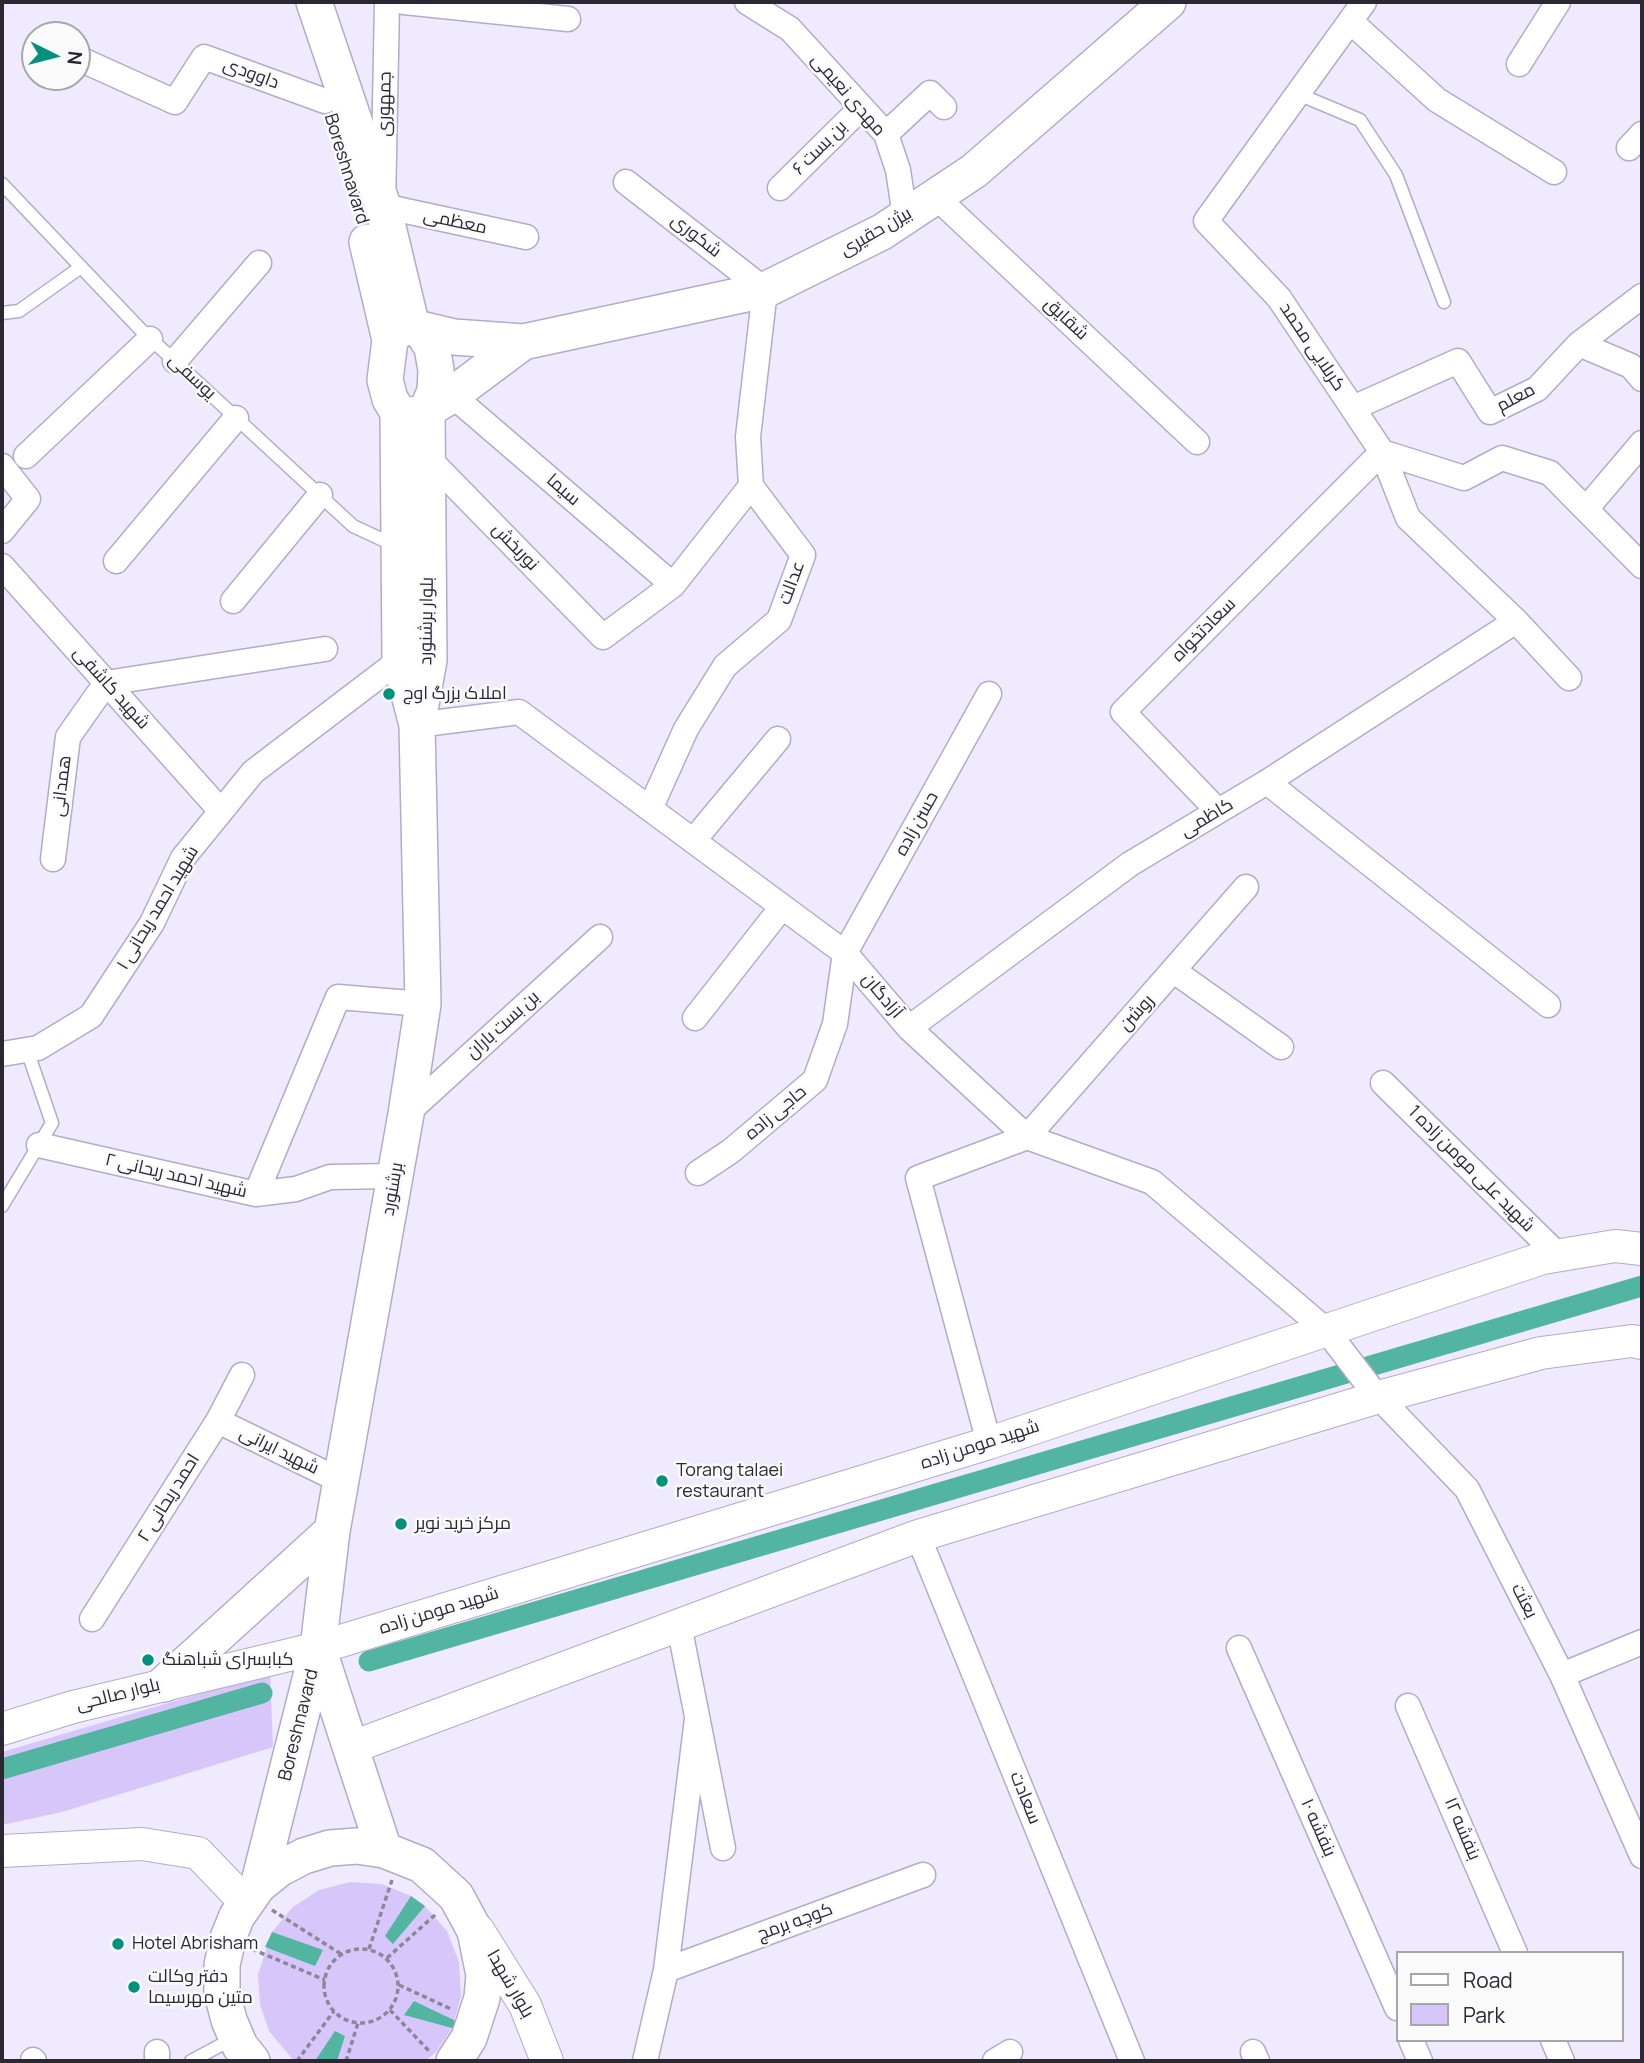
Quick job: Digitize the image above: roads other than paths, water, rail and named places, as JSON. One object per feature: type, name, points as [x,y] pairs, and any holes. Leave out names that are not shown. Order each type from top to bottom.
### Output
[{"type":"main road","name":"Boreshnavard","points":[[290,2],[401,334]]},
{"type":"main road","name":"Boreshnavard","points":[[314,2],[383,206],[401,334]]},
{"type":"main road","name":"بیژن حقیری","points":[[523,342],[765,290],[882,232],[974,171],[1168,2]]},
{"type":"main road","points":[[401,334],[423,333],[432,347],[436,370],[435,391],[426,406]]},
{"type":"main road","points":[[401,334],[523,342]]},
{"type":"main road","points":[[401,334],[385,380],[390,398],[426,406],[523,342]]},
{"type":"main road","name":"بلوار برشنورد","points":[[417,726],[429,660],[426,406]]},
{"type":"main road","name":"بلوار برشنورد","points":[[417,726],[400,660],[400,548],[426,406]]},
{"type":"main road","name":"برشنورد","points":[[318,1648],[332,1531],[407,1114],[422,1004],[417,726]]},
{"type":"main road","points":[[164,1684],[332,1531]]},
{"type":"main road","name":"Boreshnavard","points":[[318,1648],[350,1748],[393,1853]]},
{"type":"main road","name":"Boreshnavard","points":[[251,1895],[318,1648]]},
{"type":"main road","points":[[242,2051],[222,1993],[222,1965],[228,1938],[251,1895],[292,1862],[330,1848],[357,1846],[393,1853],[440,1879],[460,1903],[475,1931],[484,1975],[477,2021],[442,2057]]},
{"type":"street","name":"جمهوری","points":[[383,206],[387,2]]},
{"type":"street","points":[[404,2],[568,19]]},
{"type":"street","name":"مهدی نعیمی","points":[[747,2],[790,29],[886,134],[898,170],[905,216]]},
{"type":"street","points":[[1519,64],[1558,2]]},
{"type":"street","points":[[1357,12],[1437,100],[1554,172]]},
{"type":"street","name":"کربلایی محمد","points":[[1357,12],[1206,221],[1279,298],[1382,452],[1408,518],[1516,621],[1569,678]]},
{"type":"street","name":"داوودی","points":[[91,64],[175,102],[204,57],[325,101]]},
{"type":"street","points":[[886,134],[937,100]]},
{"type":"street","name":"بن بست ۶","points":[[780,188],[861,108]]},
{"type":"street","name":"شکوری","points":[[626,182],[765,290]]},
{"type":"street","name":"شقایق","points":[[935,196],[1197,442]]},
{"type":"street","name":"معظمی","points":[[383,206],[526,237]]},
{"type":"street","points":[[175,361],[259,263]]},
{"type":"street","points":[[673,585],[751,486],[748,437],[765,290]]},
{"type":"street","name":"معلم","points":[[1353,408],[1458,361],[1490,412],[1537,389],[1579,344],[1642,296]]},
{"type":"street","points":[[26,456],[150,339]]},
{"type":"street","points":[[1579,344],[1631,366],[1642,379]]},
{"type":"street","name":"سیما","points":[[426,406],[673,585]]},
{"type":"street","points":[[116,561],[236,418]]},
{"type":"street","points":[[1586,509],[1642,443]]},
{"type":"street","points":[[1382,452],[1464,478],[1502,458],[1550,473],[1642,565]]},
{"type":"street","name":"سعادتخواه","points":[[1218,811],[1123,712],[1382,452]]},
{"type":"street","name":"نوربخش","points":[[428,457],[603,637],[673,585]]},
{"type":"street","points":[[2,466],[28,499],[2,531]]},
{"type":"street","name":"عدالت","points":[[650,809],[686,729],[725,666],[779,620],[803,555],[751,486]]},
{"type":"street","points":[[233,601],[320,495]]},
{"type":"street","name":"شهید کاشفی","points":[[2,566],[221,811]]},
{"type":"street","name":"کاظمی","points":[[909,1028],[1129,864],[1267,782],[1516,621]]},
{"type":"street","points":[[106,683],[325,649]]},
{"type":"street","name":"شهید احمد ریحانی ۱","points":[[2,1054],[38,1048],[91,1016],[152,923],[183,858],[253,772],[400,660]]},
{"type":"street","name":"همدانی","points":[[53,859],[68,737],[106,683]]},
{"type":"street","name":"حسن زاده","points":[[845,953],[989,694]]},
{"type":"street","name":"آزادگان","points":[[417,726],[519,712],[845,953],[909,1028],[1027,1137],[1152,1182],[1335,1342]]},
{"type":"street","points":[[693,841],[778,739]]},
{"type":"street","points":[[1267,782],[1548,1005]]},
{"type":"street","name":"روشن","points":[[1027,1137],[1245,887]]},
{"type":"street","points":[[695,1018],[782,907]]},
{"type":"street","name":"بن بست باران","points":[[407,1114],[600,937]]},
{"type":"street","name":"حاجی زاده","points":[[698,1173],[731,1151],[815,1080],[835,1024],[845,953]]},
{"type":"street","points":[[1174,971],[1281,1047]]},
{"type":"street","points":[[256,1194],[338,997],[422,1004]]},
{"type":"street","name":"شهید علی مومن زاده 1","points":[[1383,1083],[1559,1256]]},
{"type":"street","points":[[989,1443],[918,1178],[1027,1137]]},
{"type":"street","name":"شهید احمد ریحانی ۲","points":[[39,1144],[256,1194],[296,1188],[330,1177],[396,1176]]},
{"type":"street","name":"شهید مومن زاده","points":[[318,1648],[989,1443],[1335,1342],[1543,1258],[1615,1246],[1642,1249]]},
{"type":"street","points":[[350,1748],[918,1536],[1370,1387],[1541,1353],[1632,1341],[1642,1343]]},
{"type":"street","name":"بعثت","points":[[1335,1342],[1370,1387],[1467,1489],[1562,1675],[1642,1856]]},
{"type":"street","name":"احمد ریحانی ۲","points":[[92,1619],[218,1421],[242,1375]]},
{"type":"street","name":"شهید ایرانی","points":[[218,1421],[341,1481]]},
{"type":"street","name":"سعادت","points":[[918,1536],[1132,2061]]},
{"type":"street","points":[[679,1625],[723,1848]]},
{"type":"street","points":[[1562,1675],[1642,1642]]},
{"type":"street","name":"بلوار صالحی","points":[[2,1729],[164,1684],[318,1648]]},
{"type":"street","name":"بنفشه ۱۰","points":[[1239,1648],[1396,2006]]},
{"type":"street","name":"بنفشه ۱۲","points":[[1408,1706],[1514,1951]]},
{"type":"street","points":[[645,2061],[666,1970],[697,1719]]},
{"type":"street","points":[[2,1851],[142,1844],[198,1853],[251,1895]]},
{"type":"street","name":"کوچه برمچ","points":[[666,1970],[923,1875]]},
{"type":"street","name":"بلوار شهدا","points":[[460,1903],[525,2005],[547,2061]]},
{"type":"street","points":[[1412,2042],[1420,2061]]},
{"type":"street","points":[[1554,2042],[1562,2061]]},
{"type":"lane","points":[[1298,94],[1360,120],[1396,175],[1444,302]]},
{"type":"lane","name":"یوسفی","points":[[2,184],[150,339],[353,526],[400,548]]},
{"type":"lane","points":[[2,313],[19,311],[81,267]]},
{"type":"lane","points":[[2,1206],[52,1123],[27,1050]]},
{"type":"lane","points":[[191,2061],[242,2051]]},
{"type":"waterway","points":[[369,1661],[1642,1286]]},
{"type":"waterway","points":[[2,1769],[262,1693]]},
{"type":"place","name":"املاک بزرگ اوج","points":[[389,694]]},
{"type":"place","name":"Torang talaei restaurant","points":[[662,1481]]},
{"type":"place","name":"مرکز خرید نویر","points":[[401,1524]]},
{"type":"place","name":"کبابسرای شباهنگ","points":[[148,1660]]},
{"type":"place","name":"Hotel Abrisham","points":[[118,1944]]},
{"type":"place","name":"دفتر وکالت متین مهرسیما","points":[[134,1987]]}]
